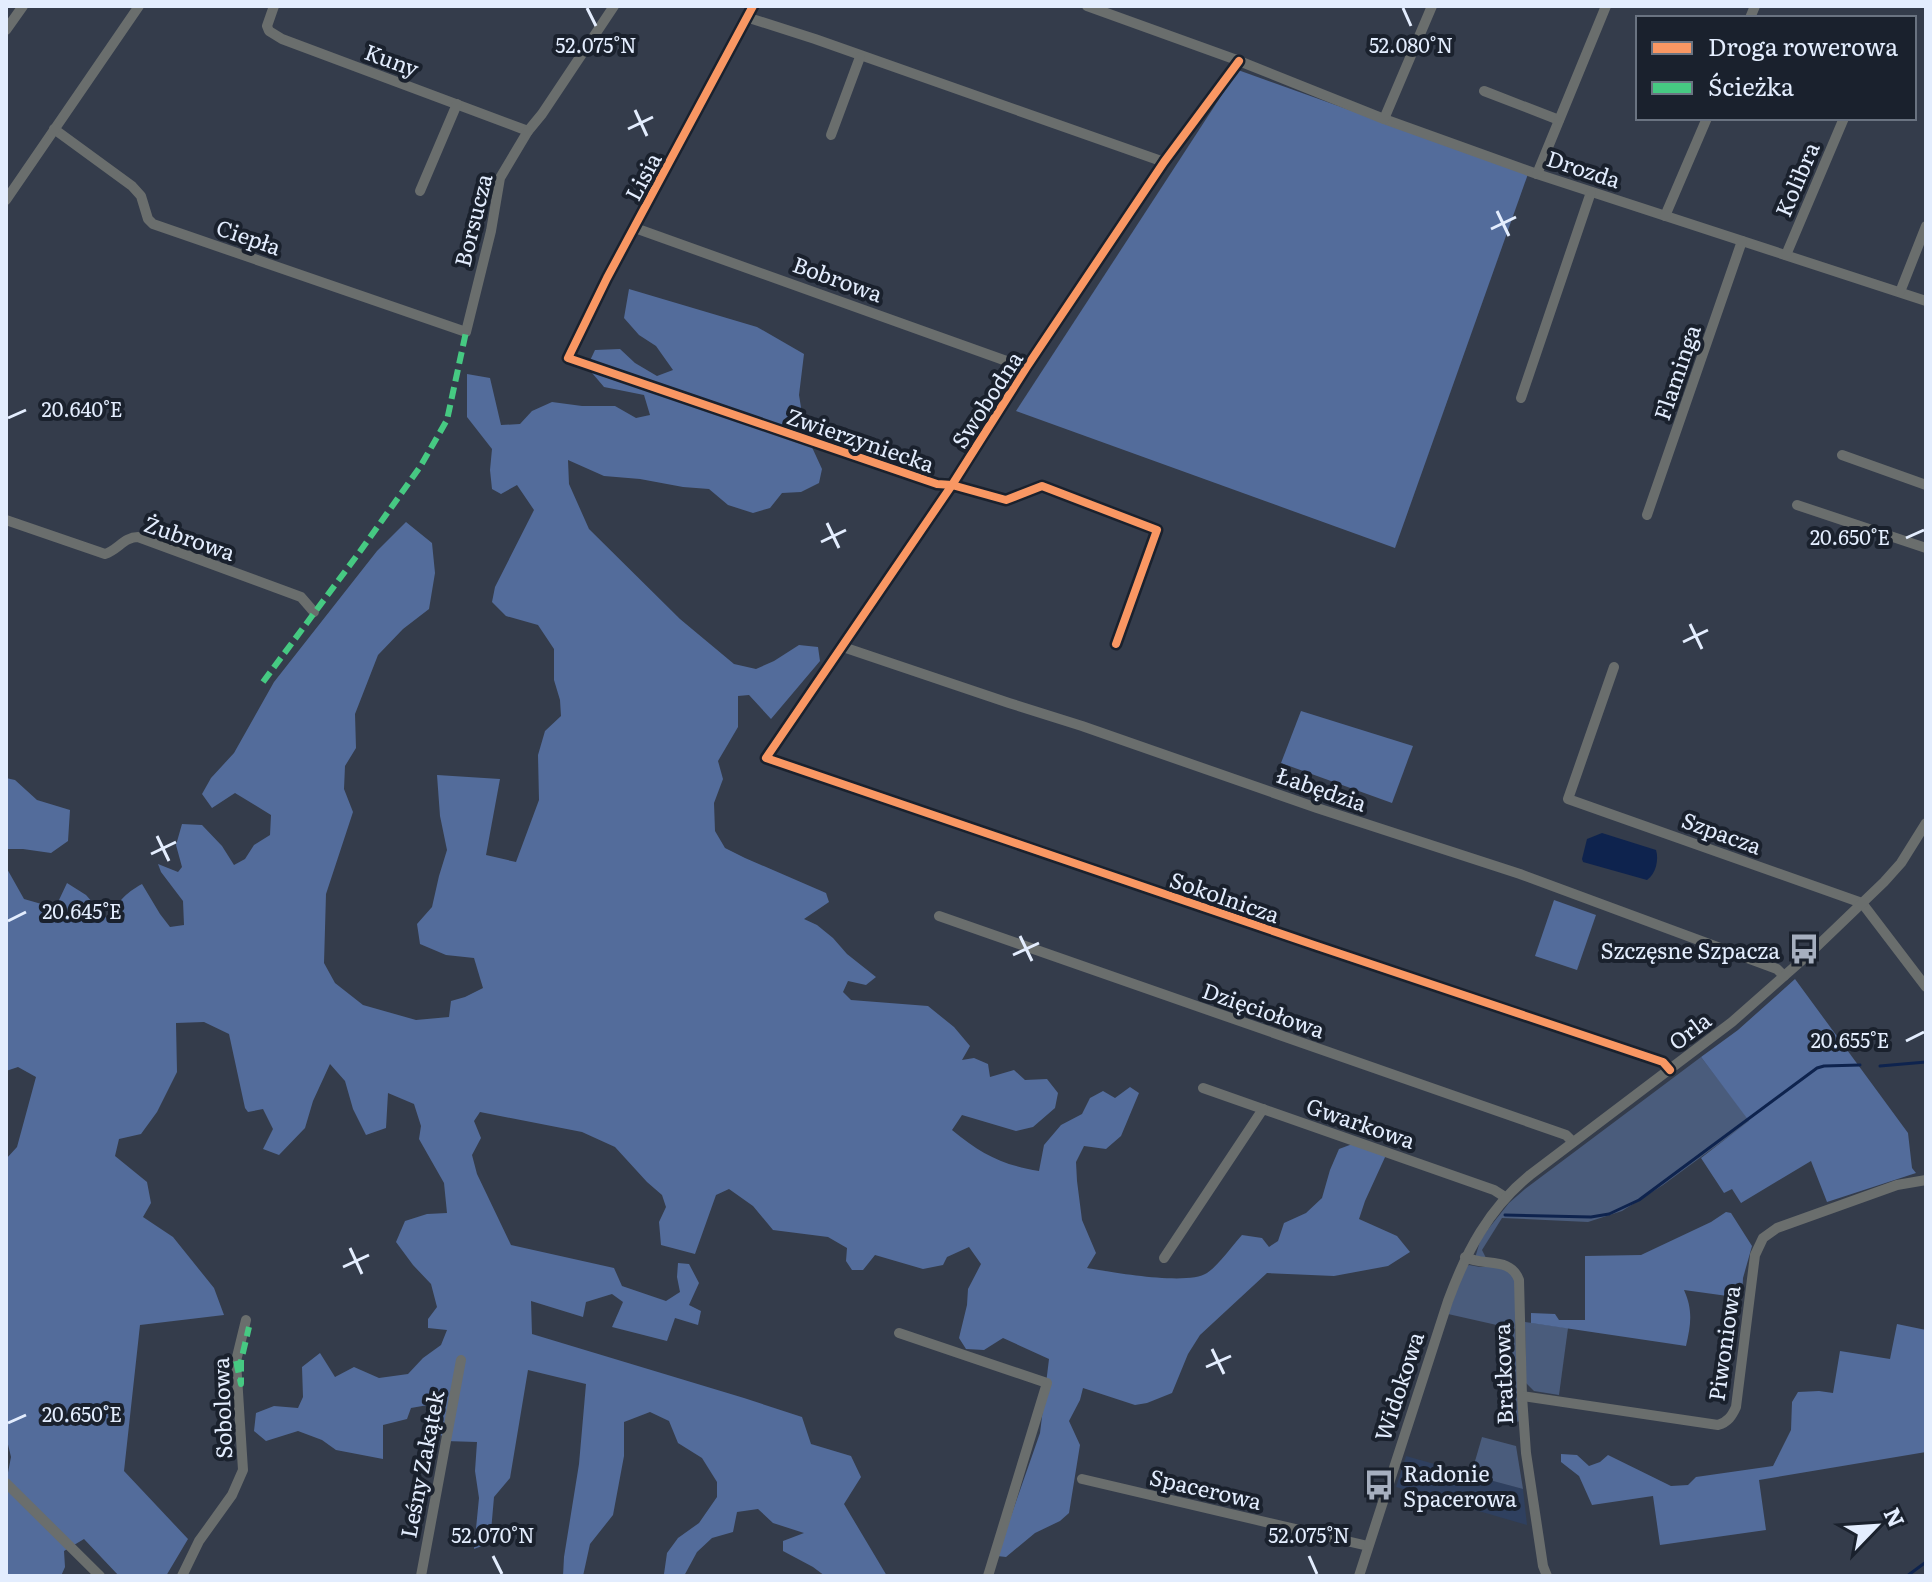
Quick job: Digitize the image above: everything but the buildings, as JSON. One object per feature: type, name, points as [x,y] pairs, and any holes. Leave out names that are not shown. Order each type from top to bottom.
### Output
[{"type":"street","points":[[6,30],[23,6]]},
{"type":"street","points":[[6,200],[139,6]]},
{"type":"street","name":"Kuny","points":[[274,6],[267,26],[269,31],[282,39],[528,131]]},
{"type":"street","name":"Borsucza","points":[[466,332],[491,231],[500,178],[528,131],[614,6]]},
{"type":"street","name":"Lisia","points":[[607,278],[753,6]]},
{"type":"street","name":"Drozda","points":[[1087,6],[1537,174],[1926,301]]},
{"type":"street","points":[[1384,119],[1432,6]]},
{"type":"street","points":[[1537,174],[1605,6]]},
{"type":"street","points":[[746,17],[1164,162]]},
{"type":"street","points":[[831,135],[860,57]]},
{"type":"street","name":"Swobodna","points":[[766,758],[952,485],[1164,162],[1236,60]]},
{"type":"street","points":[[1484,91],[1559,120]]},
{"type":"street","points":[[420,191],[457,104]]},
{"type":"street","points":[[1665,216],[1706,120]]},
{"type":"street","name":"Kolibra","points":[[1786,255],[1843,120]]},
{"type":"street","name":"Ciepła","points":[[54,129],[132,186],[141,196],[148,219],[153,224],[466,332]]},
{"type":"street","points":[[1521,398],[1591,192]]},
{"type":"street","points":[[1900,292],[1926,226]]},
{"type":"street","name":"Bobrowa","points":[[635,228],[1026,368]]},
{"type":"street","name":"Flaminga","points":[[1647,515],[1742,241]]},
{"type":"street","name":"Zwierzyniecka","points":[[607,278],[568,358],[937,484],[952,485],[1006,500],[1042,486],[1157,530],[1116,644]]},
{"type":"street","points":[[1842,455],[1926,485]]},
{"type":"street","points":[[1797,505],[1926,548]]},
{"type":"street","name":"Żubrowa","points":[[6,520],[105,554],[129,537],[138,537],[301,597],[314,612]]},
{"type":"street","name":"Łabędzia","points":[[843,647],[1520,874],[1777,969],[1784,976]]},
{"type":"street","name":"Szpacza","points":[[1614,667],[1568,799],[1862,903]]},
{"type":"street","name":"Sokolnicza","points":[[766,758],[1663,1062],[1670,1070]]},
{"type":"street","name":"Orla","points":[[1465,1257],[1505,1197],[1732,1022],[1784,976],[1901,863],[1926,823]]},
{"type":"street","points":[[1862,903],[1926,987]]},
{"type":"street","name":"Dzięciołowa","points":[[939,916],[1566,1135],[1573,1142]]},
{"type":"street","name":"Gwarkowa","points":[[1203,1088],[1494,1190],[1505,1197]]},
{"type":"street","points":[[1164,1258],[1263,1109]]},
{"type":"street","name":"Piwoniowa","points":[[1522,1396],[1723,1424],[1736,1407],[1755,1255],[1763,1238],[1777,1228],[1864,1197],[1908,1182],[1926,1180]]},
{"type":"street","name":"Bratkowa","points":[[1465,1257],[1475,1262],[1501,1263],[1516,1271],[1519,1280],[1526,1453],[1547,1576]]},
{"type":"street","name":"Widokowa","points":[[1359,1576],[1432,1344],[1465,1257]]},
{"type":"street","name":"Sobolowa","points":[[182,1576],[199,1541],[232,1495],[243,1470],[236,1361],[246,1320]]},
{"type":"street","points":[[899,1333],[1047,1383],[988,1576]]},
{"type":"street","name":"Leśny Zakątek","points":[[421,1576],[461,1360]]},
{"type":"street","name":"Spacerowa","points":[[1082,1479],[1368,1546]]},
{"type":"street","points":[[6,1483],[100,1576]]},
{"type":"shaded area","points":[[1238,70],[1528,174],[1395,548],[1016,411]]},
{"type":"shaded area","points":[[629,289],[757,327],[804,354],[799,395],[805,432],[822,469],[819,483],[801,492],[782,493],[770,508],[753,513],[728,505],[709,489],[604,476],[568,460],[569,484],[589,529],[680,619],[734,664],[756,669],[799,645],[818,647],[820,661],[771,719],[749,695],[738,696],[738,727],[718,761],[723,779],[714,803],[715,831],[725,848],[826,893],[829,902],[804,919],[817,925],[876,977],[866,985],[848,981],[843,992],[851,1000],[928,1006],[954,1027],[970,1046],[962,1060],[974,1058],[988,1064],[990,1077],[1014,1070],[1025,1080],[1047,1079],[1058,1093],[1055,1108],[1033,1127],[1016,1131],[962,1115],[952,1130],[992,1157],[1039,1171],[1044,1145],[1061,1125],[1082,1114],[1090,1098],[1103,1091],[1115,1098],[1130,1087],[1139,1093],[1121,1136],[1106,1149],[1084,1146],[1076,1162],[1082,1220],[1096,1253],[1087,1268],[1149,1277],[1197,1277],[1212,1270],[1242,1235],[1262,1238],[1269,1247],[1278,1241],[1284,1223],[1306,1213],[1322,1198],[1339,1149],[1355,1143],[1386,1155],[1359,1219],[1397,1236],[1410,1252],[1388,1266],[1334,1276],[1267,1273],[1200,1335],[1188,1354],[1172,1393],[1135,1405],[1083,1388],[1069,1421],[1080,1445],[1069,1513],[1035,1533],[1006,1557],[997,1556],[1040,1433],[1049,1359],[1003,1338],[984,1350],[966,1349],[959,1338],[968,1289],[981,1264],[969,1247],[947,1257],[943,1265],[923,1269],[875,1255],[863,1270],[852,1270],[846,1261],[847,1248],[828,1237],[773,1230],[753,1206],[729,1189],[716,1195],[695,1254],[661,1245],[659,1222],[666,1207],[662,1195],[615,1147],[582,1132],[480,1112],[474,1121],[481,1138],[472,1155],[477,1174],[511,1245],[614,1268],[622,1286],[666,1301],[680,1292],[678,1263],[689,1264],[699,1283],[689,1305],[701,1311],[698,1325],[675,1318],[667,1341],[612,1327],[623,1302],[612,1294],[586,1302],[583,1317],[531,1301],[532,1334],[802,1417],[811,1444],[851,1456],[861,1477],[844,1504],[887,1576],[825,1576],[783,1551],[783,1541],[804,1533],[773,1523],[758,1509],[737,1512],[733,1532],[712,1538],[697,1552],[684,1576],[664,1574],[667,1553],[678,1538],[699,1523],[717,1497],[717,1482],[702,1458],[678,1443],[669,1421],[650,1412],[624,1422],[624,1456],[613,1515],[590,1544],[583,1576],[563,1576],[579,1464],[586,1384],[528,1370],[510,1478],[494,1497],[490,1543],[474,1549],[479,1498],[475,1471],[477,1442],[445,1441],[434,1424],[428,1405],[411,1408],[407,1419],[383,1425],[383,1459],[336,1450],[322,1440],[298,1431],[266,1441],[254,1431],[256,1413],[274,1406],[298,1408],[303,1397],[302,1367],[320,1353],[335,1377],[354,1367],[379,1378],[408,1374],[441,1345],[447,1330],[428,1328],[428,1319],[437,1307],[431,1284],[396,1242],[405,1221],[427,1214],[447,1213],[444,1183],[419,1139],[421,1126],[414,1104],[388,1093],[386,1128],[366,1135],[353,1109],[345,1081],[330,1064],[305,1128],[279,1155],[263,1149],[273,1129],[263,1109],[248,1112],[245,1108],[229,1034],[204,1022],[176,1023],[177,1072],[157,1112],[141,1134],[119,1139],[115,1156],[147,1182],[151,1203],[143,1217],[173,1237],[214,1288],[224,1315],[140,1325],[124,1471],[188,1539],[166,1576],[119,1576],[84,1539],[64,1551],[65,1567],[61,1576],[6,1576],[6,1483],[11,1457],[6,1436],[6,1159],[17,1147],[36,1077],[18,1067],[6,1071],[6,867],[24,899],[45,905],[59,900],[67,883],[86,895],[108,920],[122,899],[142,884],[170,927],[184,925],[183,901],[158,864],[178,872],[182,867],[176,845],[182,824],[202,825],[222,846],[234,865],[245,859],[254,845],[270,835],[271,815],[235,793],[212,808],[202,794],[211,778],[234,753],[274,682],[377,551],[406,522],[432,543],[435,573],[429,609],[403,629],[378,655],[355,714],[356,748],[345,766],[344,789],[353,812],[326,894],[324,963],[335,983],[363,1005],[416,1020],[449,1017],[451,1001],[483,988],[474,958],[446,955],[420,944],[417,924],[432,907],[447,850],[440,816],[437,775],[500,779],[486,855],[516,862],[539,800],[538,755],[545,731],[561,716],[554,680],[554,649],[538,625],[506,616],[492,602],[495,587],[534,510],[517,485],[501,494],[492,489],[492,449],[467,417],[467,374],[490,378],[501,425],[520,424],[532,411],[552,402],[615,406],[636,418],[650,415],[644,395],[604,387],[587,367],[595,350],[620,349],[635,363],[657,376],[673,370],[656,346],[639,335],[624,318]]},
{"type":"shaded area","points":[[1301,711],[1413,746],[1392,803],[1281,763]]},
{"type":"shaded area","points":[[6,778],[15,780],[37,800],[70,810],[68,841],[51,853],[6,849]]},
{"type":"shaded area","points":[[1602,833],[1656,850],[1653,874],[1647,880],[1583,862],[1587,839]]},
{"type":"shaded area","points":[[1554,900],[1596,915],[1577,970],[1535,956]]},
{"type":"shaded area","points":[[1795,979],[1908,1133],[1912,1168],[1916,1173],[1827,1202],[1811,1161],[1741,1203],[1732,1189],[1724,1193],[1701,1158],[1749,1121],[1701,1057],[1738,1030]]},
{"type":"shaded area","points":[[1701,1057],[1750,1121],[1622,1211],[1588,1222],[1502,1218],[1482,1250],[1486,1258],[1475,1258],[1481,1238],[1509,1203]]},
{"type":"shaded area","points":[[1726,1212],[1731,1213],[1752,1246],[1743,1278],[1742,1298],[1684,1290],[1690,1317],[1686,1346],[1531,1323],[1531,1313],[1555,1314],[1559,1320],[1585,1320],[1585,1256],[1641,1255]]},
{"type":"shaded area","points":[[1465,1267],[1504,1267],[1515,1276],[1520,1421],[1513,1423],[1511,1410],[1510,1328],[1448,1314]]},
{"type":"shaded area","points":[[1525,1322],[1568,1328],[1559,1395],[1534,1391],[1526,1383]]},
{"type":"shaded area","points":[[1897,1324],[1926,1330],[1926,1452],[1759,1480],[1766,1530],[1660,1545],[1653,1496],[1592,1505],[1579,1476],[1561,1462],[1561,1454],[1577,1455],[1589,1466],[1608,1455],[1671,1486],[1688,1485],[1696,1477],[1773,1466],[1791,1430],[1792,1402],[1798,1392],[1833,1393],[1840,1351],[1890,1359]]},
{"type":"shaded area","points":[[1482,1437],[1516,1446],[1523,1489],[1471,1475]]},
{"type":"shaded area","points":[[1406,1456],[1523,1489],[1527,1525],[1396,1487]]},
{"type":"waterway","points":[[1880,1066],[1926,1062]]},
{"type":"waterway","points":[[1505,1215],[1591,1217],[1609,1214],[1639,1200],[1817,1068],[1860,1065]]},
{"type":"waterway","points":[[1907,1576],[1926,1562]]},
{"type":"marked path","points":[[263,682],[420,467],[447,420],[466,332]]},
{"type":"marked path","points":[[236,1361],[241,1384],[241,1361],[249,1327]]},
{"type":"cycle path","points":[[753,6],[607,278],[568,358],[937,484],[952,485],[1006,500],[1042,486],[1157,530],[1116,644]]},
{"type":"cycle path","points":[[1239,61],[1164,162],[952,485],[766,758],[1663,1062],[1670,1070]]},
{"type":"place","name":"Szczęsne Szpacza","points":[[1804,949]]},
{"type":"place","name":"Radonie Spacerowa","points":[[1379,1485]]}]
